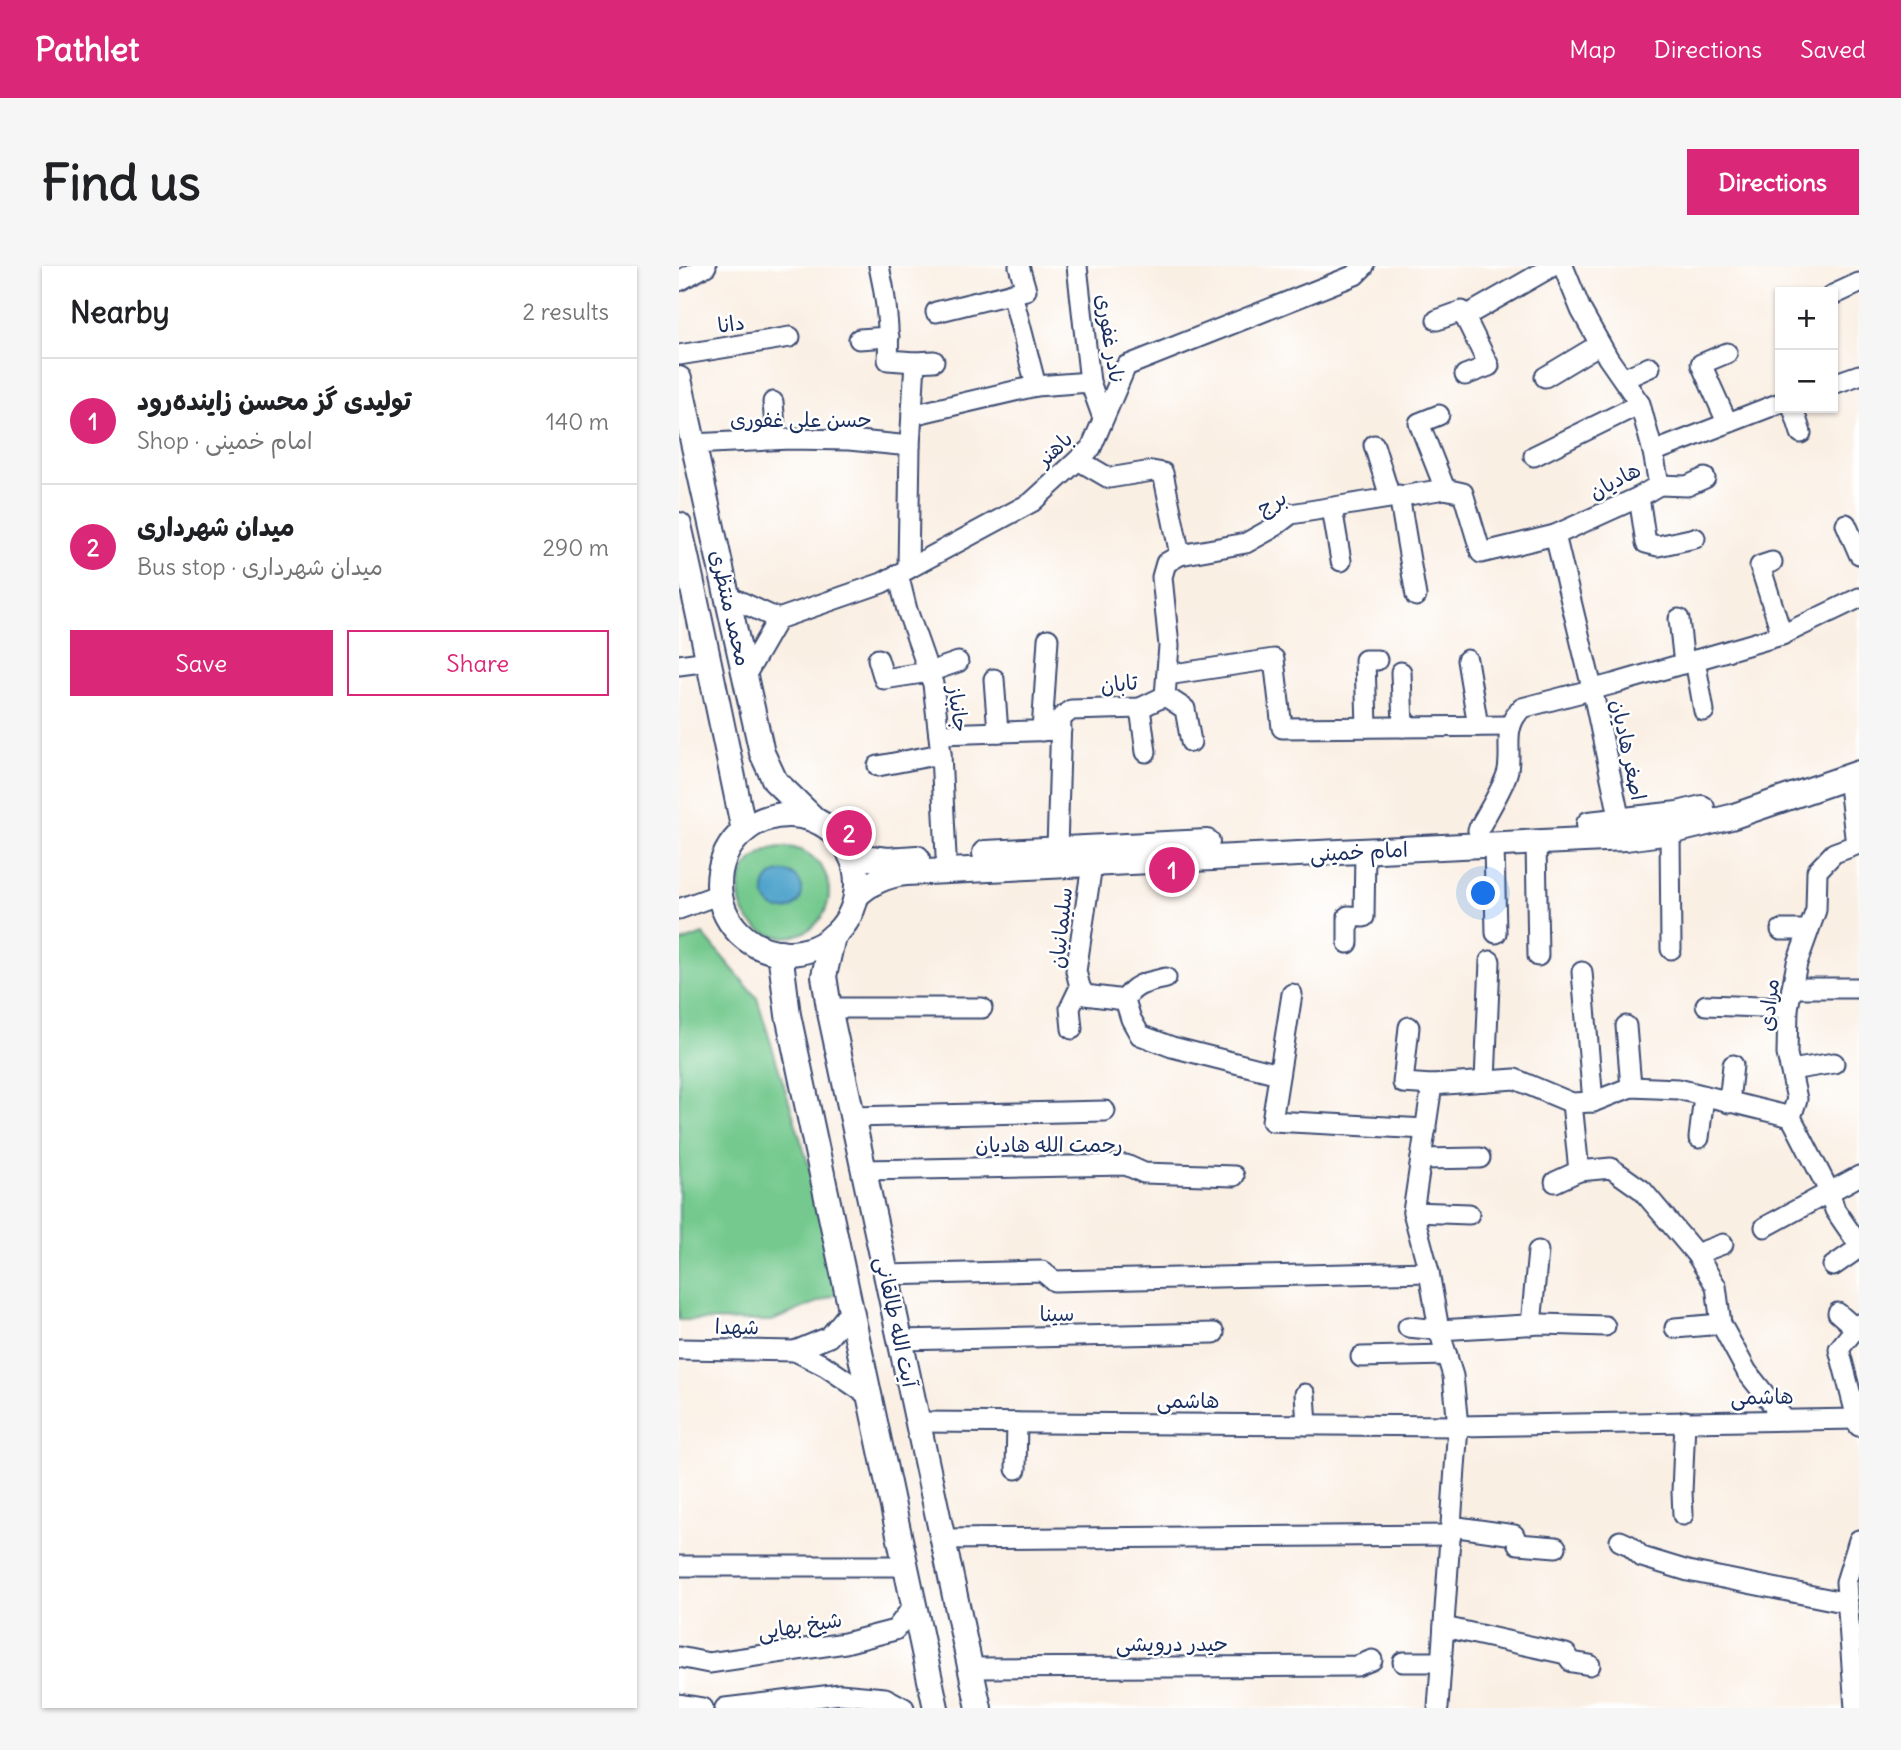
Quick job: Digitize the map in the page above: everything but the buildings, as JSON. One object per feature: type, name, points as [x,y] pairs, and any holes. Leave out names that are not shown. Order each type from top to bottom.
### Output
[{"type":"main road","name":"محمد منتظری","points":[[679,379],[762,753],[775,781],[815,820]]},
{"type":"main road","name":"محمد منتظری","points":[[679,525],[744,831]]},
{"type":"main road","name":"امام خمینی","points":[[856,897],[876,881],[898,874],[1365,851],[1483,840],[1678,814],[1855,769]]},
{"type":"main road","name":"امام خمینی","points":[[851,856],[888,860],[1057,849],[1483,840],[1536,842],[1626,838],[1670,832],[1731,817],[1855,769]]},
{"type":"main road","points":[[778,816],[815,820],[830,829],[851,856],[856,873],[853,908],[845,923],[833,936],[808,949],[780,953],[763,948],[747,940],[734,927],[725,911],[720,894],[720,871],[729,849],[744,831],[759,821],[778,816]]},
{"type":"main road","name":"آیت الله طالقانی","points":[[833,936],[824,976],[829,1008],[979,1708]]},
{"type":"main road","name":"آیت الله طالقانی","points":[[780,953],[788,1015],[936,1708]]},
{"type":"street","points":[[679,281],[706,266]]},
{"type":"street","points":[[859,339],[889,337],[879,266]]},
{"type":"street","points":[[936,312],[1026,290],[1019,266]]},
{"type":"street","name":"نادر غفوری","points":[[1077,266],[1090,382],[1103,418]]},
{"type":"street","name":"باهنر","points":[[778,619],[881,583],[1032,502],[1091,448],[1126,366],[1355,275],[1364,266]]},
{"type":"street","points":[[1464,317],[1553,266]]},
{"type":"street","name":"هادیان","points":[[1555,535],[1639,497],[1659,485],[1640,404],[1581,310],[1563,266]]},
{"type":"street","points":[[1838,293],[1859,284]]},
{"type":"street","points":[[1012,293],[1036,386]]},
{"type":"street","points":[[1437,320],[1462,311],[1489,366],[1465,375]]},
{"type":"street","name":"دانا","points":[[679,355],[790,337]]},
{"type":"street","name":"جانباز","points":[[889,337],[888,360],[924,361],[912,415],[903,572],[907,610],[933,684],[941,754],[946,856]]},
{"type":"street","points":[[1545,376],[1600,344]]},
{"type":"street","points":[[1727,353],[1701,364],[1727,422]]},
{"type":"street","points":[[1623,379],[1650,367]]},
{"type":"street","points":[[1838,382],[1859,375]]},
{"type":"street","points":[[912,415],[1036,386],[1090,382]]},
{"type":"street","points":[[772,402],[776,439]]},
{"type":"street","points":[[1534,456],[1640,404]]},
{"type":"street","points":[[1653,452],[1775,405]]},
{"type":"street","points":[[1795,413],[1801,433]]},
{"type":"street","points":[[1439,415],[1419,423],[1445,489],[1463,493],[1481,553],[1555,535],[1593,688]]},
{"type":"street","name":"حسن علی غفوری","points":[[692,444],[776,439],[849,440],[910,446]]},
{"type":"street","points":[[1374,445],[1395,496],[1416,596]]},
{"type":"street","points":[[1078,460],[1109,478],[1152,471],[1163,473],[1179,555]]},
{"type":"street","points":[[1659,485],[1687,485],[1705,478]]},
{"type":"street","name":"برج","points":[[1179,555],[1246,543],[1272,529],[1291,514],[1445,489]]},
{"type":"street","points":[[1639,497],[1646,543],[1658,545],[1695,538]]},
{"type":"street","points":[[1332,508],[1341,561]]},
{"type":"street","points":[[1846,524],[1859,554]]},
{"type":"street","name":"تابان","points":[[1051,731],[1071,710],[1140,708],[1165,696],[1168,646],[1162,577],[1166,563],[1179,555]]},
{"type":"street","points":[[1772,562],[1760,566],[1782,635]]},
{"type":"street","points":[[728,596],[778,619],[745,676]]},
{"type":"street","points":[[1496,933],[1483,840],[1508,772],[1508,738],[1513,718],[1522,708],[1782,635],[1859,598]]},
{"type":"street","points":[[1679,619],[1704,711]]},
{"type":"street","points":[[1048,639],[1057,849]]},
{"type":"street","points":[[1167,675],[1274,659],[1282,728],[1511,726]]},
{"type":"street","points":[[878,660],[884,679],[929,672],[958,662]]},
{"type":"street","points":[[1367,727],[1365,660],[1377,660]]},
{"type":"street","points":[[1467,660],[1478,726]]},
{"type":"street","points":[[679,665],[709,661]]},
{"type":"street","points":[[1401,672],[1403,727]]},
{"type":"street","points":[[994,679],[997,732]]},
{"type":"street","name":"اصغر هادیان","points":[[1593,688],[1620,821]]},
{"type":"street","points":[[1165,696],[1185,709],[1191,742]]},
{"type":"street","points":[[1140,708],[1146,752]]},
{"type":"street","points":[[939,734],[1051,731]]},
{"type":"street","points":[[878,766],[941,754]]},
{"type":"street","name":"مرادی","points":[[1791,1118],[1797,1099],[1787,1054],[1790,998],[1797,963],[1816,909],[1817,871],[1834,853],[1856,845],[1855,769]]},
{"type":"street","points":[[1670,832],[1671,949]]},
{"type":"street","points":[[1536,842],[1538,956]]},
{"type":"street","points":[[1348,943],[1348,916],[1364,917],[1365,851]]},
{"type":"street","name":"سلیمانیان","points":[[1091,865],[1076,971],[1080,987],[1085,995],[1125,1000]]},
{"type":"street","points":[[679,909],[720,894]]},
{"type":"street","points":[[1781,930],[1808,930]]},
{"type":"street","points":[[1485,1081],[1490,961]]},
{"type":"street","points":[[1582,972],[1593,1102]]},
{"type":"street","points":[[1166,978],[1130,990],[1125,1000],[1140,1035],[1172,1046],[1279,1073]]},
{"type":"street","points":[[1072,1029],[1070,1008],[1080,987]]},
{"type":"street","points":[[1706,1005],[1790,998],[1859,988]]},
{"type":"street","points":[[1292,994],[1272,1121],[1426,1129]]},
{"type":"street","points":[[829,1008],[982,1008]]},
{"type":"street","points":[[1626,1026],[1630,1087]]},
{"type":"street","points":[[1409,1027],[1403,1083],[1432,1085],[1515,1079],[1572,1103],[1593,1102],[1630,1087],[1678,1089],[1791,1118],[1829,1191],[1835,1210],[1859,1246],[1833,1266]]},
{"type":"street","points":[[1791,1070],[1834,1063]]},
{"type":"street","points":[[1729,1103],[1733,1065]]},
{"type":"street","points":[[1432,1085],[1413,1212],[1429,1272],[1439,1330],[1453,1376],[1458,1426],[1438,1708]]},
{"type":"street","points":[[1699,1138],[1704,1096]]},
{"type":"street","points":[[1572,1103],[1579,1171]]},
{"type":"street","points":[[852,1117],[1105,1111]]},
{"type":"street","points":[[1421,1159],[1480,1158]]},
{"type":"street","name":"رحمت الله هادیان","points":[[864,1170],[1126,1165],[1144,1173],[1234,1176]]},
{"type":"street","points":[[1555,1182],[1579,1171],[1611,1168],[1642,1190],[1696,1254],[1716,1286],[1721,1324],[1747,1372],[1785,1420]]},
{"type":"street","points":[[1765,1227],[1859,1176]]},
{"type":"street","points":[[1413,1212],[1469,1214]]},
{"type":"street","points":[[1696,1254],[1723,1244]]},
{"type":"street","points":[[1531,1325],[1538,1251]]},
{"type":"street","points":[[886,1275],[1042,1271],[1054,1281],[1429,1272]]},
{"type":"street","points":[[795,1351],[829,1337],[851,1310]]},
{"type":"street","points":[[1838,1313],[1857,1326],[1839,1349],[1858,1422]]},
{"type":"street","points":[[1675,1328],[1721,1324]]},
{"type":"street","points":[[1408,1327],[1439,1330],[1531,1325],[1605,1326]]},
{"type":"street","name":"سینا","points":[[900,1340],[1214,1333]]},
{"type":"street","name":"شهدا","points":[[679,1349],[795,1351]]},
{"type":"street","points":[[795,1351],[825,1366],[869,1396]]},
{"type":"street","points":[[1361,1357],[1447,1355]]},
{"type":"street","points":[[1305,1394],[1307,1425]]},
{"type":"street","name":"هاشمی","points":[[918,1422],[1458,1426],[1785,1420],[1858,1422]]},
{"type":"street","points":[[1683,1515],[1685,1422]]},
{"type":"street","points":[[1016,1469],[1017,1423]]},
{"type":"street","points":[[943,1539],[1451,1531],[1514,1535],[1518,1544],[1556,1546]]},
{"type":"street","points":[[1856,1702],[1846,1581],[1859,1540]]},
{"type":"street","points":[[1620,1541],[1642,1557],[1688,1571],[1848,1603]]},
{"type":"street","points":[[679,1566],[906,1566]]},
{"type":"street","name":"شیخ بهایی","points":[[679,1657],[709,1663],[845,1643],[895,1630],[915,1604]]},
{"type":"street","points":[[1444,1627],[1566,1654],[1572,1662],[1590,1665]]},
{"type":"street","name":"حیدر درویشی","points":[[970,1668],[1357,1666],[1372,1660]]},
{"type":"street","points":[[1403,1662],[1442,1662]]},
{"type":"street","points":[[725,1708],[840,1694],[885,1698],[904,1708]]},
{"type":"street","points":[[679,1704],[703,1708]]},
{"type":"green space","points":[[784,847],[801,851],[816,860],[825,875],[829,892],[825,909],[816,924],[801,933],[784,937],[767,933],[752,924],[743,909],[739,892],[743,875],[752,860],[767,851]]},
{"type":"green space","points":[[703,934],[757,998],[847,1290],[772,1321],[679,1320],[679,943]]},
{"type":"water","points":[[783,872],[797,877],[802,891],[797,905],[783,910],[769,905],[764,891],[769,877]]},
{"type":"place","name":"میدان شهرداری","points":[[849,833]]},
{"type":"place","name":"تولیدی گز محسن زاینده‌رود","points":[[1172,870]]}]
